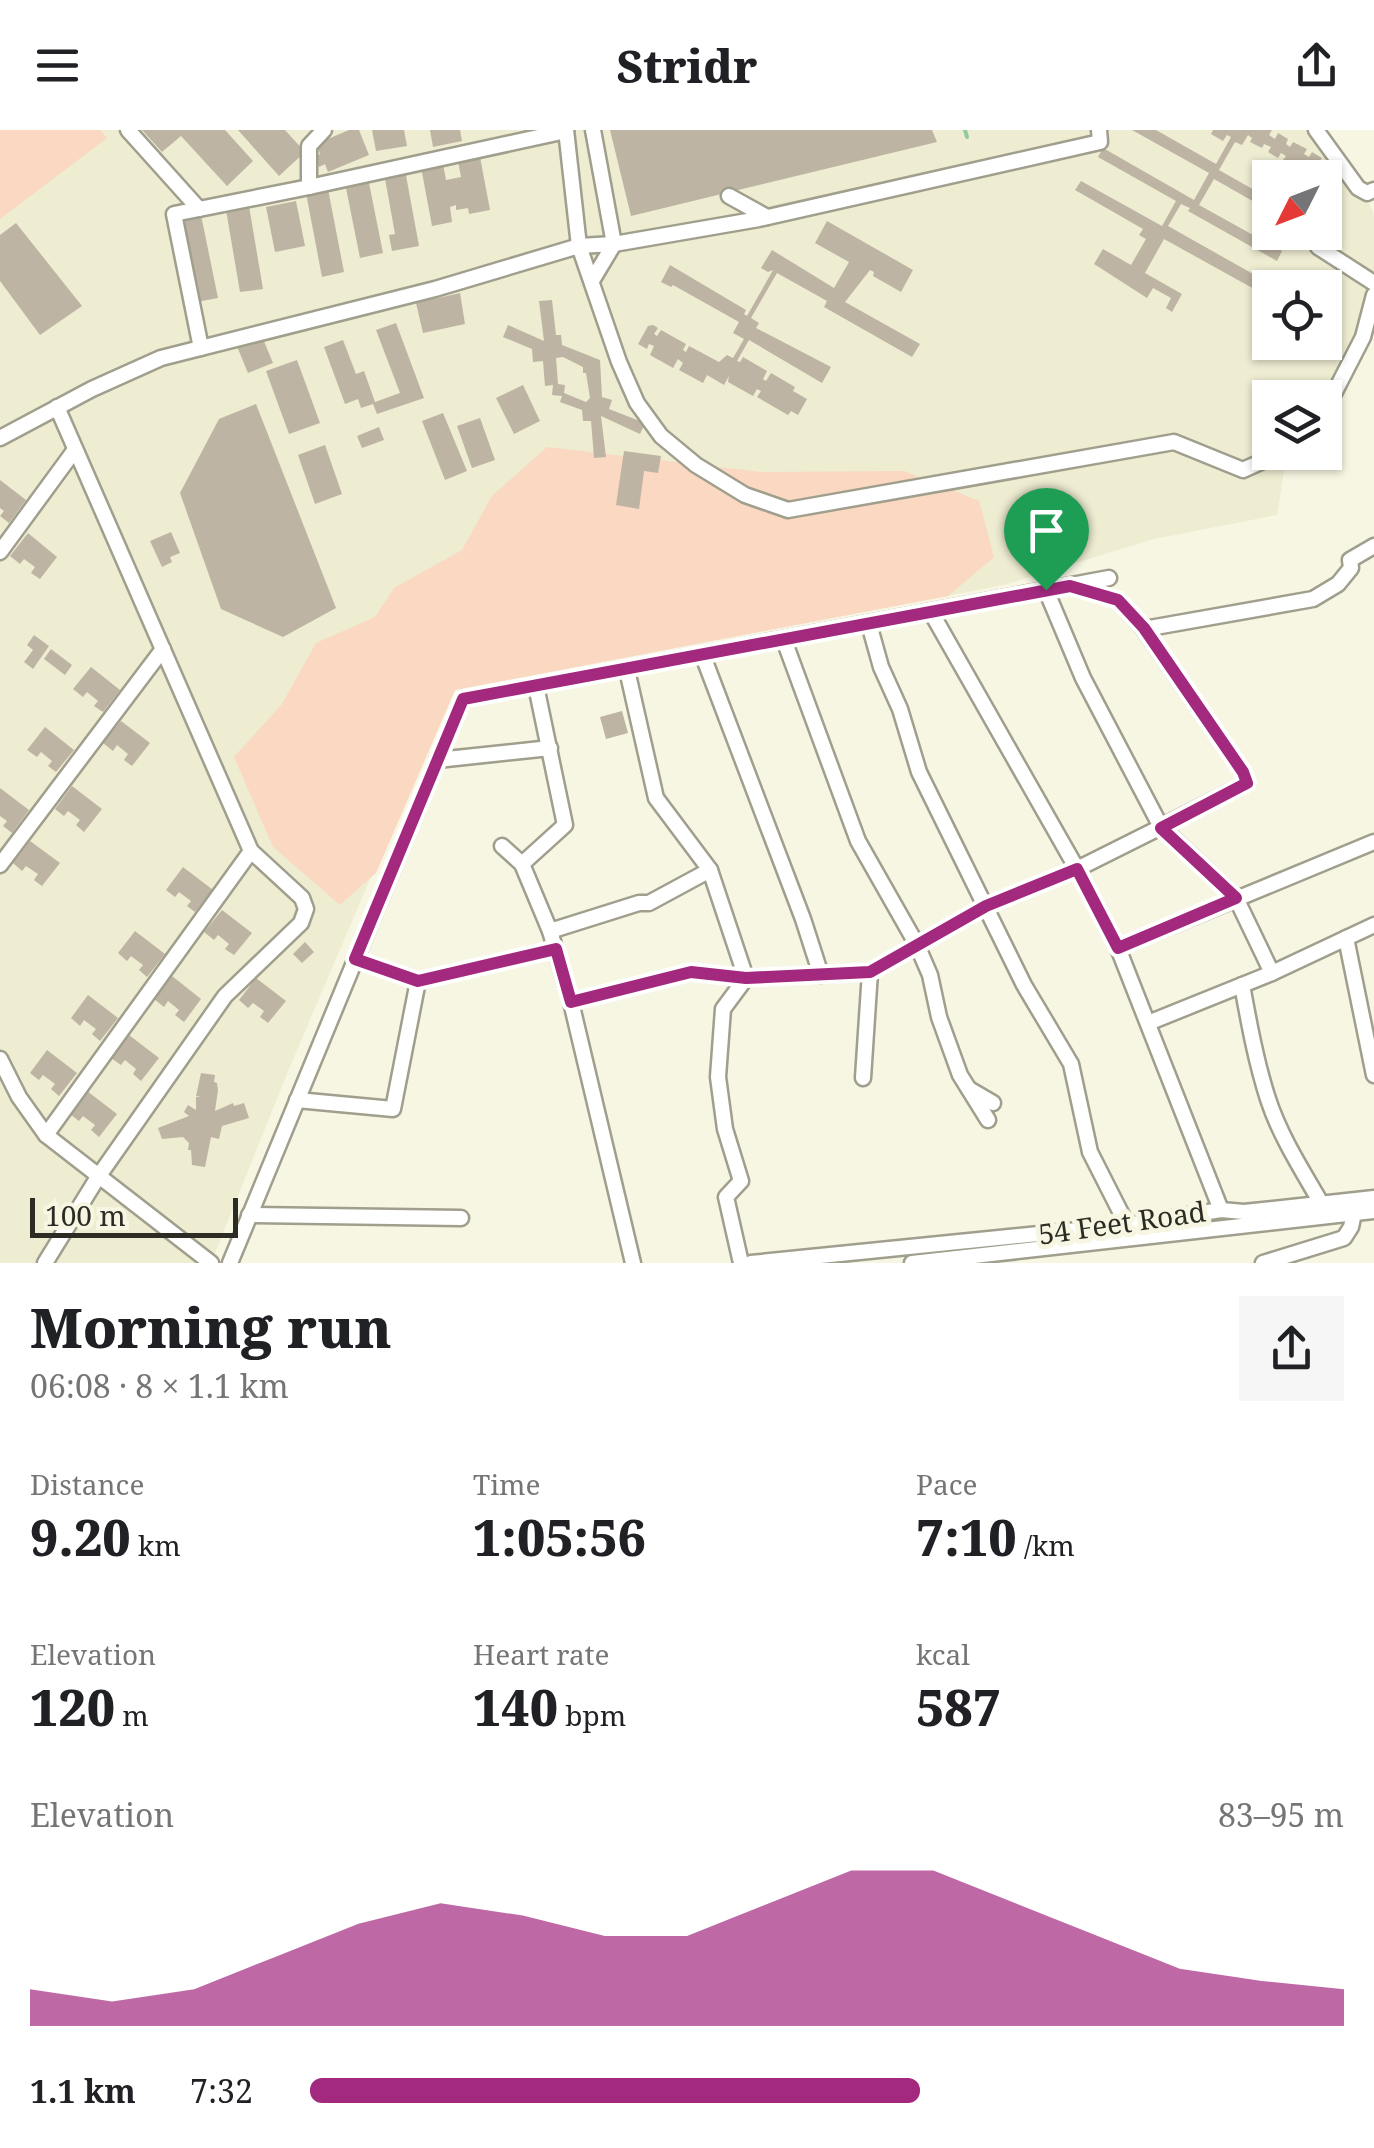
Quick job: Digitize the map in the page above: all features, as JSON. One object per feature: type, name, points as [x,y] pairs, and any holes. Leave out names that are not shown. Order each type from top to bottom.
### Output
[{"type":"street","points":[[128,130],[198,209]]},
{"type":"street","points":[[308,187],[309,146],[324,130]]},
{"type":"street","points":[[201,348],[174,214],[566,130],[579,246],[631,390],[662,436],[696,465],[745,495],[788,510],[1174,442],[1243,470],[1252,466]]},
{"type":"street","points":[[592,130],[614,244],[593,279]]},
{"type":"street","points":[[0,438],[161,358],[436,289],[579,246],[614,244],[767,217],[1100,142],[1099,130]]},
{"type":"street","points":[[1316,130],[1358,188],[1368,193],[1374,190]]},
{"type":"street","points":[[729,196],[767,217]]},
{"type":"street","points":[[1321,250],[1374,283]]},
{"type":"street","points":[[1341,380],[1363,337],[1374,295]]},
{"type":"street","points":[[45,1263],[98,1176],[225,996],[301,923],[306,909],[302,898],[252,851],[57,407]]},
{"type":"street","points":[[0,552],[74,451]]},
{"type":"street","points":[[1144,628],[1313,599],[1338,584],[1350,568],[1350,560],[1374,546]]},
{"type":"street","points":[[230,1263],[463,699],[1108,578]]},
{"type":"street","points":[[571,1002],[691,972],[746,978],[870,972],[986,906],[1077,869],[1247,783],[1144,628],[1118,600],[1070,586]]},
{"type":"street","points":[[1046,590],[1084,678],[1161,828],[1236,898],[1272,973]]},
{"type":"street","points":[[930,612],[1118,948],[1221,1210]]},
{"type":"street","points":[[869,624],[918,772],[1024,985],[1071,1064],[1090,1152],[1127,1224]]},
{"type":"street","points":[[784,640],[858,840],[918,945],[960,1075],[988,1120]]},
{"type":"street","points":[[0,866],[163,649]]},
{"type":"street","points":[[703,656],[821,975]]},
{"type":"street","points":[[627,670],[656,798],[710,870],[746,978]]},
{"type":"street","points":[[522,864],[565,826],[536,686]]},
{"type":"street","points":[[438,760],[550,748]]},
{"type":"street","points":[[1118,948],[1374,842]]},
{"type":"street","points":[[502,846],[522,864],[556,949],[633,1263]]},
{"type":"street","points":[[46,1134],[252,851]]},
{"type":"street","points":[[550,931],[649,903],[710,870]]},
{"type":"street","points":[[1148,1023],[1272,973],[1374,925]]},
{"type":"street","points":[[1346,938],[1374,1075]]},
{"type":"street","points":[[355,959],[418,981],[556,949]]},
{"type":"street","points":[[863,1078],[870,972]]},
{"type":"street","points":[[741,1263],[726,1196],[741,1180],[725,1129],[718,1077],[723,1009],[746,978]]},
{"type":"street","points":[[297,1100],[393,1109],[418,981]]},
{"type":"street","points":[[1242,984],[1255,1056],[1269,1102],[1320,1204]]},
{"type":"street","points":[[0,1060],[19,1097],[46,1134],[211,1263]]},
{"type":"street","points":[[968,1089],[994,1103]]},
{"type":"street","name":"54 Feet Road","points":[[751,1263],[902,1256],[1221,1210],[1244,1212],[1374,1198]]},
{"type":"street","name":"54 Feet Road","points":[[912,1263],[1374,1210]]},
{"type":"street","points":[[1262,1263],[1344,1238],[1352,1227],[1354,1212]]},
{"type":"street","points":[[249,1215],[461,1218]]},
{"type":"shaded area","points":[[0,130],[1318,130],[1340,160],[1252,160],[1252,250],[1342,250],[1342,162],[1365,193],[1374,215],[1374,312],[1335,380],[1252,380],[1252,470],[1284,470],[1277,515],[1154,539],[1004,585],[455,690],[414,776],[289,1069],[211,1263],[0,1263]]},
{"type":"shaded area","points":[[0,130],[100,130],[107,138],[0,219]]},
{"type":"shaded area","points":[[547,447],[761,472],[904,471],[979,501],[994,557],[948,596],[455,690],[376,873],[340,905],[273,847],[234,757],[282,704],[316,643],[375,617],[394,588],[462,550],[492,496]]},
{"type":"building","points":[[142,130],[225,130],[253,161],[227,186],[181,136],[162,152]]},
{"type":"building","points":[[238,130],[285,130],[305,152],[279,176]]},
{"type":"building","points":[[349,130],[359,130],[369,155],[328,172],[325,164],[319,167],[316,144]]},
{"type":"building","points":[[372,130],[404,130],[407,146],[376,151]]},
{"type":"building","points":[[430,130],[460,130],[462,141],[433,147]]},
{"type":"building","points":[[610,130],[932,130],[937,142],[631,216]]},
{"type":"building","points":[[1132,130],[1156,130],[1216,164],[1231,137],[1227,135],[1223,141],[1211,134],[1213,130],[1272,130],[1269,135],[1275,139],[1278,133],[1288,139],[1286,144],[1290,147],[1293,142],[1307,149],[1304,154],[1309,157],[1312,152],[1322,158],[1283,160],[1286,156],[1281,153],[1278,158],[1268,152],[1271,147],[1264,144],[1262,148],[1250,142],[1252,138],[1248,135],[1242,145],[1235,142],[1219,170],[1252,189],[1252,201],[1214,179],[1199,205],[1252,234],[1252,247],[1181,204],[1168,226],[1252,273],[1252,288],[1164,239],[1145,273],[1182,294],[1172,312],[1166,308],[1171,298],[1153,288],[1147,298],[1094,264],[1103,249],[1131,265],[1146,239],[1139,235],[1143,229],[1075,190],[1081,181],[1162,226],[1176,201],[1098,157],[1103,148],[1194,200],[1209,173]]},
{"type":"building","points":[[480,157],[490,210],[469,214],[468,208],[456,210],[456,205],[450,207],[452,222],[432,226],[421,167],[443,164],[446,180],[461,177],[458,161]]},
{"type":"building","points":[[405,170],[419,246],[392,251],[389,235],[395,234],[384,173]]},
{"type":"building","points":[[368,178],[383,253],[360,258],[345,183]]},
{"type":"building","points":[[328,189],[344,272],[322,277],[306,193]]},
{"type":"building","points":[[296,201],[305,246],[275,252],[266,207]]},
{"type":"building","points":[[249,206],[263,289],[240,292],[226,210]]},
{"type":"building","points":[[201,215],[218,298],[197,302],[180,219]]},
{"type":"building","points":[[827,221],[913,270],[901,292],[873,276],[870,270],[845,302],[920,344],[912,357],[824,307],[827,301],[777,273],[751,318],[759,323],[756,328],[831,367],[822,383],[749,340],[737,361],[743,357],[767,371],[763,379],[766,381],[771,373],[795,387],[793,391],[807,399],[798,415],[791,411],[788,415],[757,397],[761,391],[757,389],[753,396],[728,382],[729,376],[724,385],[707,375],[703,383],[679,370],[683,363],[678,359],[673,368],[650,355],[654,346],[649,344],[647,349],[638,344],[648,326],[653,325],[658,328],[654,334],[657,336],[661,330],[686,344],[686,352],[689,346],[719,362],[727,355],[733,358],[744,339],[733,333],[739,322],[661,282],[670,265],[746,310],[747,316],[773,270],[761,268],[772,250],[834,288],[849,262],[815,243]]},
{"type":"building","points":[[16,223],[82,306],[40,335],[0,281],[0,235]]},
{"type":"building","points":[[1257,250],[1282,251],[1277,261]]},
{"type":"building","points":[[460,293],[465,324],[423,333],[416,303]]},
{"type":"building","points":[[552,300],[556,335],[561,335],[562,345],[600,360],[602,397],[612,400],[609,409],[645,423],[640,434],[601,416],[606,457],[594,458],[591,421],[583,421],[582,410],[560,402],[562,396],[552,395],[553,385],[545,386],[543,361],[533,362],[532,349],[503,337],[508,325],[544,341],[539,301]],"holes":[[[563,357],[583,367],[590,398],[586,402],[564,393],[565,385],[558,384],[556,358]]]},
{"type":"building","points":[[396,323],[424,398],[377,414],[373,404],[361,408],[358,399],[345,404],[324,347],[343,340],[356,374],[364,371],[375,402],[400,393],[376,330]]},
{"type":"building","points":[[261,334],[273,363],[248,373],[236,344]]},
{"type":"building","points":[[297,360],[320,423],[289,434],[266,371]]},
{"type":"building","points":[[523,385],[540,421],[514,434],[496,398]]},
{"type":"building","points":[[256,404],[336,608],[283,637],[221,609],[180,493],[219,419]]},
{"type":"building","points":[[443,413],[467,471],[445,480],[422,421]]},
{"type":"building","points":[[480,418],[495,460],[472,468],[457,426]]},
{"type":"building","points":[[379,427],[384,440],[362,448],[357,436]]},
{"type":"building","points":[[325,445],[342,494],[315,504],[298,455]]},
{"type":"building","points":[[624,451],[661,456],[658,473],[644,471],[639,509],[616,505]]},
{"type":"building","points":[[0,480],[26,500],[9,523],[0,516],[4,511],[0,508]]},
{"type":"building","points":[[171,532],[180,553],[162,567],[150,541]]},
{"type":"building","points":[[28,533],[57,557],[40,579],[31,573],[35,567],[24,559],[20,564],[10,556]]},
{"type":"building","points":[[34,635],[49,646],[33,669],[24,662],[33,650],[27,645]]},
{"type":"building","points":[[51,649],[72,665],[65,675],[44,659]]},
{"type":"building","points":[[91,667],[120,690],[103,712],[94,706],[98,701],[87,692],[83,697],[73,689]]},
{"type":"building","points":[[622,711],[628,733],[606,739],[600,717]]},
{"type":"building","points":[[121,721],[150,743],[132,766],[124,760],[128,754],[117,745],[113,751],[103,743]]},
{"type":"building","points":[[45,727],[74,750],[56,772],[48,766],[52,761],[41,752],[37,757],[27,750]]},
{"type":"building","points":[[72,786],[102,809],[84,832],[76,825],[80,820],[68,811],[64,816],[55,809]]},
{"type":"building","points":[[0,788],[29,810],[12,833],[3,826],[7,821],[0,816]]},
{"type":"building","points":[[30,841],[60,863],[42,886],[34,880],[38,874],[26,866],[22,871],[13,863]]},
{"type":"building","points":[[183,867],[213,890],[195,912],[187,906],[191,901],[179,892],[175,897],[166,890]]},
{"type":"building","points":[[222,910],[252,933],[234,955],[225,949],[229,944],[218,935],[214,940],[204,932]]},
{"type":"building","points":[[135,931],[165,954],[147,977],[139,970],[143,965],[131,956],[127,961],[118,953]]},
{"type":"building","points":[[305,942],[314,952],[302,963],[293,954]]},
{"type":"building","points":[[172,976],[201,999],[184,1022],[175,1015],[179,1010],[168,1001],[164,1007],[154,999]]},
{"type":"building","points":[[256,978],[286,1001],[268,1023],[260,1017],[264,1011],[253,1003],[248,1008],[239,1000]]},
{"type":"building","points":[[88,995],[118,1018],[100,1041],[92,1034],[96,1029],[84,1020],[80,1026],[71,1018]]},
{"type":"building","points":[[129,1035],[159,1058],[141,1081],[133,1074],[136,1069],[125,1060],[121,1065],[111,1058]]},
{"type":"building","points":[[47,1050],[77,1073],[59,1096],[51,1089],[55,1084],[43,1075],[39,1080],[30,1073]]},
{"type":"building","points":[[201,1073],[215,1075],[215,1111],[244,1103],[249,1118],[222,1126],[219,1139],[211,1137],[205,1167],[192,1165],[189,1143],[183,1137],[162,1139],[158,1128],[189,1116],[184,1112],[188,1105],[196,1110],[196,1097],[201,1096],[196,1096]]},
{"type":"building","points":[[87,1091],[117,1114],[99,1137],[91,1130],[95,1125],[83,1116],[79,1121],[70,1114]]},
{"type":"waterway","points":[[965,130],[967,137]]},
{"type":"route","points":[[1070,586],[1118,600],[1144,628],[1243,772],[1247,783],[1161,828],[1236,898],[1118,948],[1077,869],[986,906],[870,972],[746,978],[691,972],[571,1002],[556,949],[418,981],[355,959],[463,699],[1046,590],[1070,586]]}]
